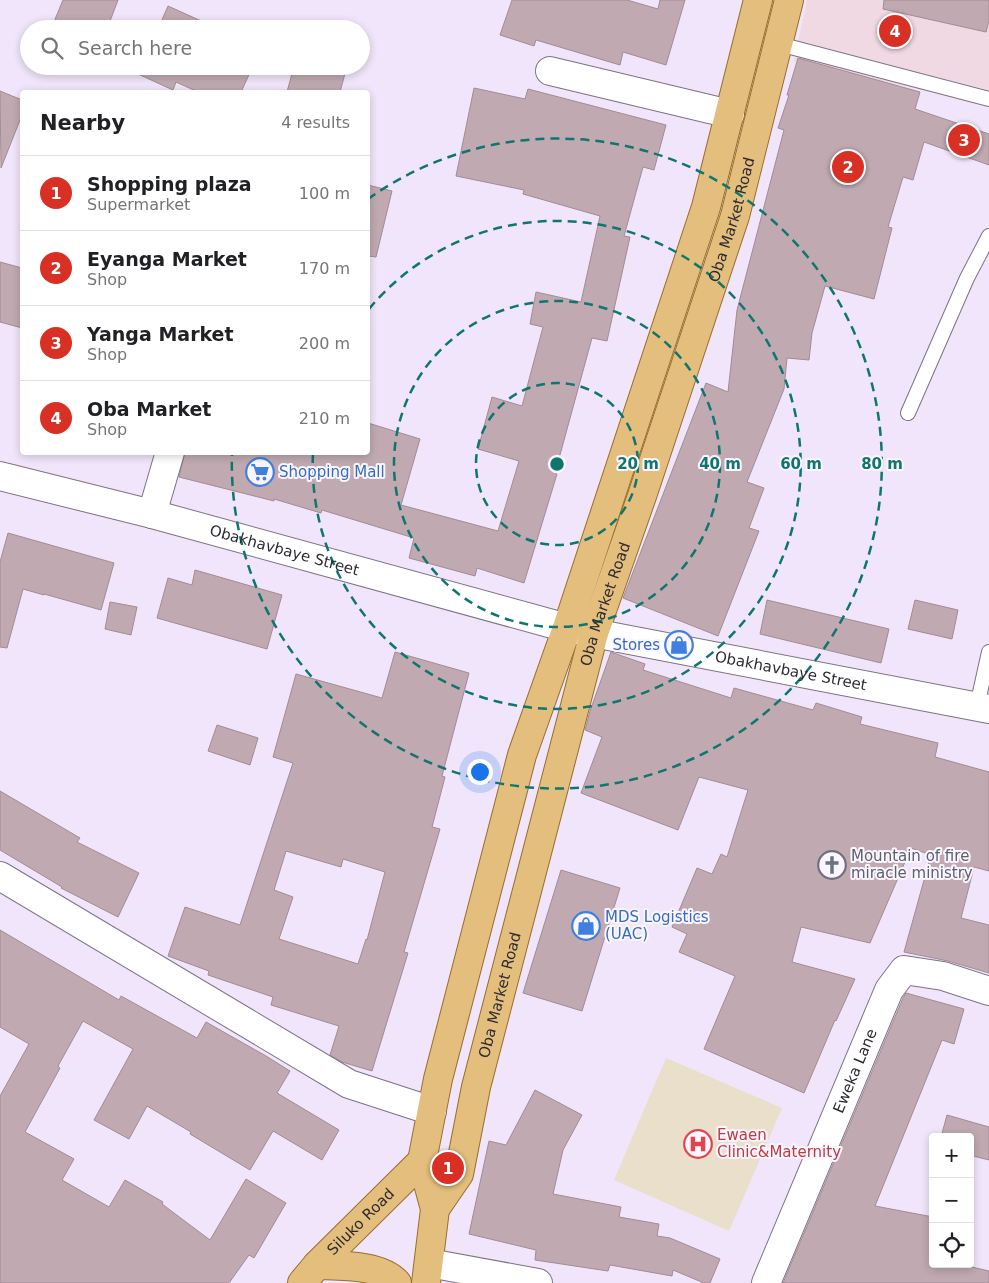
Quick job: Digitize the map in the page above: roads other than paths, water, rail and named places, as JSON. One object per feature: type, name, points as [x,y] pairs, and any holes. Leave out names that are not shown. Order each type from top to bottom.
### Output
[{"type":"main road","name":"Oba Market Road","points":[[422,1161],[441,1070],[522,754],[566,628],[706,207],[758,0]]},
{"type":"main road","name":"Oba Market Road","points":[[435,1209],[459,1174],[476,1087],[594,633],[642,496],[735,216],[789,0]]},
{"type":"main road","points":[[422,1161],[435,1209],[428,1273]]},
{"type":"main road","name":"Siluko Road","points":[[310,1274],[422,1161]]},
{"type":"main road","points":[[310,1274],[372,1269],[397,1283]]},
{"type":"street","points":[[550,71],[730,114]]},
{"type":"street","points":[[152,514],[169,455]]},
{"type":"street","name":"Obakhavbaye Street","points":[[0,476],[152,514],[566,628],[983,708]]},
{"type":"street","points":[[0,876],[349,1084],[432,1111]]},
{"type":"street","name":"Eweka Lane","points":[[766,1283],[889,990],[904,970],[943,976],[989,991]]},
{"type":"street","points":[[428,1273],[538,1283]]},
{"type":"lane","points":[[779,44],[989,99]]},
{"type":"lane","points":[[908,413],[957,301],[989,236]]},
{"type":"lane","points":[[983,708],[989,652]]},
{"type":"place","name":"Oba Market","points":[[895,31]]},
{"type":"place","name":"Yanga Market","points":[[964,140]]},
{"type":"place","name":"Eyanga Market","points":[[848,167]]},
{"type":"place","name":"Shopping Mall","points":[[260,472]]},
{"type":"place","name":"Stores","points":[[679,645]]},
{"type":"place","name":"Mountain of fire miracle ministry","points":[[832,865]]},
{"type":"place","name":"MDS Logistics (UAC)","points":[[586,926]]},
{"type":"place","name":"Ewaen Clinic&Maternity","points":[[698,1144]]},
{"type":"place","name":"Shopping plaza","points":[[448,1168]]}]
